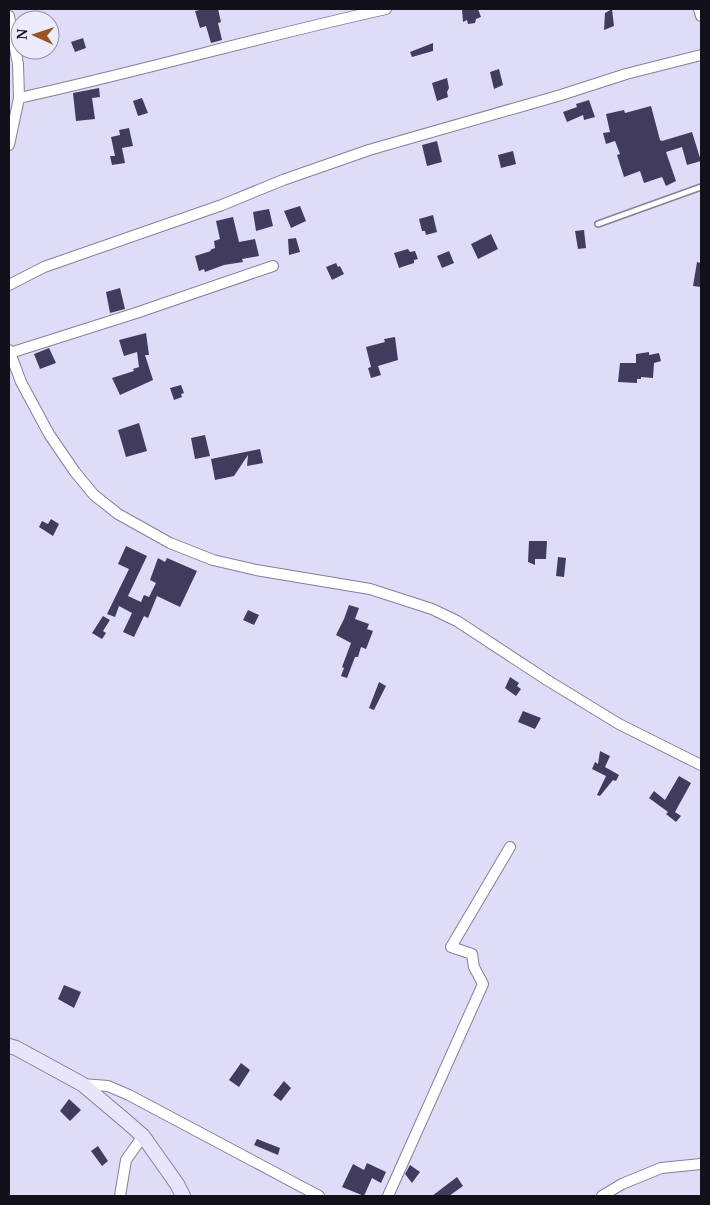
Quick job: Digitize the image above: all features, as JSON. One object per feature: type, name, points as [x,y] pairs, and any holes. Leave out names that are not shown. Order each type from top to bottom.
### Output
[{"type":"main road","points":[[11,1044],[82,1084],[143,1136],[177,1184],[183,1196]]},
{"type":"street","points":[[19,98],[386,9]]},
{"type":"street","points":[[699,9],[701,16]]},
{"type":"street","points":[[9,16],[18,64],[19,98],[9,145]]},
{"type":"street","points":[[9,285],[44,267],[222,205],[283,180],[369,150],[561,95],[626,74],[701,54]]},
{"type":"street","points":[[273,266],[136,313],[9,352],[21,382],[49,434],[75,472],[94,495],[118,514],[170,543],[213,560],[256,570],[370,589],[432,609],[457,622],[619,724],[701,765]]},
{"type":"street","points":[[388,1196],[483,984],[474,967],[472,954],[451,947],[510,847]]},
{"type":"street","points":[[82,1084],[108,1086],[129,1095],[319,1196]]},
{"type":"street","points":[[120,1196],[126,1160],[143,1136]]},
{"type":"street","points":[[602,1196],[622,1184],[660,1168],[701,1164]]},
{"type":"lane","points":[[598,224],[701,187]]},
{"type":"building","points":[[218,9],[221,22],[218,23],[222,40],[211,43],[206,26],[200,28],[195,11]]},
{"type":"building","points":[[462,9],[478,9],[481,17],[476,19],[475,23],[468,24],[467,20],[463,22]]},
{"type":"building","points":[[612,9],[614,26],[604,30],[605,13]]},
{"type":"building","points":[[83,38],[86,48],[75,52],[71,42]]},
{"type":"building","points":[[433,43],[433,51],[412,57],[410,52]]},
{"type":"building","points":[[499,69],[503,85],[494,89],[490,72]]},
{"type":"building","points":[[447,78],[448,97],[437,101],[432,83]]},
{"type":"building","points":[[99,88],[100,97],[92,98],[95,119],[76,121],[73,93]]},
{"type":"building","points":[[142,98],[148,113],[138,116],[133,101]]},
{"type":"building","points":[[589,100],[595,117],[584,120],[583,115],[567,122],[563,112],[577,107],[576,104]]},
{"type":"building","points":[[651,106],[660,140],[692,132],[701,161],[687,165],[682,147],[666,152],[676,181],[666,186],[662,177],[644,183],[640,171],[624,177],[617,155],[620,154],[615,141],[606,144],[603,133],[610,132],[606,114],[624,110],[625,113]]},
{"type":"building","points":[[129,128],[133,146],[122,148],[125,163],[112,165],[110,156],[115,156],[111,137],[120,135],[119,130]]},
{"type":"building","points":[[437,141],[442,162],[427,166],[422,145]]},
{"type":"building","points":[[513,151],[516,164],[501,168],[498,155]]},
{"type":"building","points":[[300,206],[306,221],[291,228],[284,211]]},
{"type":"building","points":[[269,209],[273,226],[256,231],[253,212]]},
{"type":"building","points":[[433,215],[437,232],[426,235],[425,231],[422,231],[419,219]]},
{"type":"building","points":[[233,217],[239,242],[255,239],[259,256],[242,259],[243,262],[224,265],[205,272],[204,269],[199,271],[195,256],[211,251],[215,248],[214,241],[220,239],[216,221]]},
{"type":"building","points":[[584,230],[586,248],[578,249],[575,231]]},
{"type":"building","points":[[491,234],[498,249],[478,259],[471,244]]},
{"type":"building","points":[[296,238],[300,252],[289,255],[288,239]]},
{"type":"building","points":[[408,249],[410,252],[415,251],[418,259],[414,260],[414,263],[399,268],[394,253]]},
{"type":"building","points":[[449,251],[454,263],[442,268],[437,256]]},
{"type":"building","points":[[697,262],[701,263],[701,287],[693,286]]},
{"type":"building","points":[[336,263],[344,274],[332,280],[326,267]]},
{"type":"building","points":[[120,288],[125,309],[110,313],[106,292]]},
{"type":"building","points":[[146,333],[149,355],[145,355],[153,380],[120,395],[112,378],[134,371],[133,369],[139,367],[137,352],[124,356],[119,340]]},
{"type":"building","points":[[395,337],[398,360],[378,366],[381,375],[371,378],[368,368],[371,367],[366,347],[385,342],[384,339]]},
{"type":"building","points":[[49,348],[56,363],[40,369],[34,354]]},
{"type":"building","points":[[649,352],[649,355],[659,353],[661,361],[654,363],[653,378],[641,377],[641,379],[637,379],[637,383],[618,382],[620,363],[636,363],[636,354]]},
{"type":"building","points":[[181,385],[184,393],[181,394],[182,397],[174,400],[170,388]]},
{"type":"building","points":[[139,423],[147,451],[126,457],[118,430]]},
{"type":"building","points":[[205,435],[210,456],[195,459],[191,438]]},
{"type":"building","points":[[260,449],[263,463],[247,466],[248,455],[234,476],[215,480],[211,459]]},
{"type":"building","points":[[51,519],[59,524],[53,536],[39,527],[42,521],[48,524]]},
{"type":"building","points":[[529,541],[547,541],[546,559],[535,559],[535,565],[528,562]]},
{"type":"building","points":[[126,546],[147,556],[128,596],[141,602],[144,595],[149,597],[156,583],[150,580],[158,558],[165,562],[167,558],[197,571],[180,607],[157,596],[148,618],[144,616],[134,637],[123,632],[132,613],[119,606],[115,617],[107,614],[129,569],[118,564]]},
{"type":"building","points":[[558,557],[566,558],[564,577],[556,576]]},
{"type":"building","points":[[349,605],[359,608],[355,619],[369,624],[367,629],[373,631],[366,649],[361,647],[358,657],[355,657],[347,678],[341,676],[344,668],[342,667],[351,643],[336,635]]},
{"type":"building","points":[[248,610],[259,615],[254,625],[243,620]]},
{"type":"building","points":[[103,616],[110,620],[103,631],[106,633],[102,639],[92,633]]},
{"type":"building","points":[[510,677],[519,683],[517,686],[521,689],[516,696],[505,688]]},
{"type":"building","points":[[379,682],[386,686],[374,710],[369,708]]},
{"type":"building","points":[[523,711],[541,718],[535,729],[518,722]]},
{"type":"building","points":[[600,751],[610,756],[605,767],[619,775],[616,781],[613,780],[600,796],[597,795],[606,776],[592,769],[595,762],[598,764]]},
{"type":"building","points":[[679,776],[691,783],[675,812],[681,816],[676,822],[666,814],[668,812],[649,798],[654,791],[665,800]]},
{"type":"building","points":[[64,985],[81,992],[74,1008],[58,999]]},
{"type":"building","points":[[241,1063],[250,1070],[239,1087],[229,1080]]},
{"type":"building","points":[[284,1081],[291,1088],[281,1101],[273,1095]]},
{"type":"building","points":[[69,1099],[81,1110],[70,1121],[60,1111]]},
{"type":"building","points":[[257,1139],[280,1148],[278,1155],[254,1145]]},
{"type":"building","points":[[98,1146],[108,1161],[102,1166],[91,1151]]},
{"type":"building","points":[[367,1163],[386,1172],[381,1183],[372,1178],[364,1196],[342,1187],[353,1164],[364,1170]]},
{"type":"building","points":[[410,1165],[420,1172],[412,1183],[405,1174]]},
{"type":"building","points":[[457,1177],[463,1186],[449,1196],[432,1196]]}]
